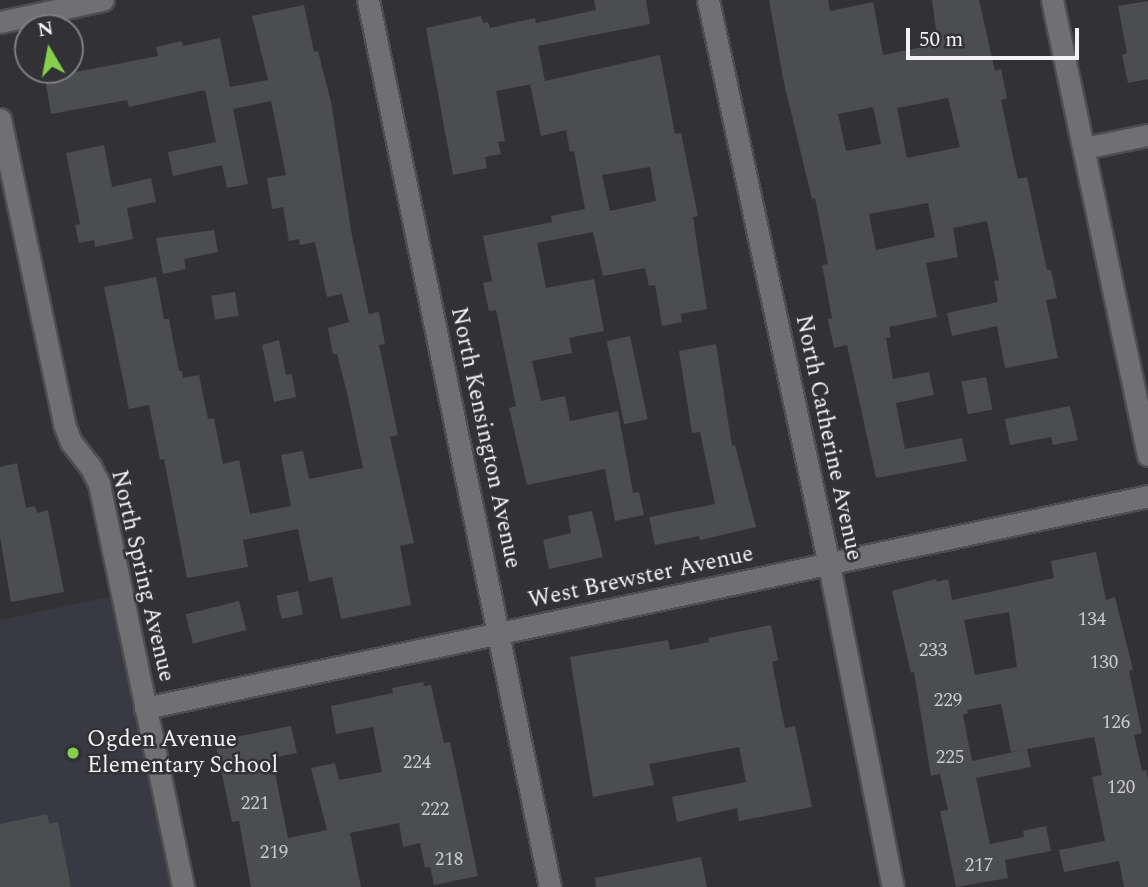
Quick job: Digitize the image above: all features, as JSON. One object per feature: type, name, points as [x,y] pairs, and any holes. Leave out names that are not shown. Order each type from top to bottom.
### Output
[{"type":"street","points":[[0,22],[103,0]]},
{"type":"street","name":"North Kensington Avenue","points":[[368,0],[550,887]]},
{"type":"street","name":"North Catherine Avenue","points":[[708,0],[829,565],[893,887]]},
{"type":"street","points":[[1052,0],[1148,455]]},
{"type":"street","name":"North Spring Avenue","points":[[0,119],[64,424],[71,442],[90,466],[99,484],[183,887]]},
{"type":"street","points":[[1084,148],[1148,135]]},
{"type":"street","name":"West Brewster Avenue","points":[[145,708],[499,636],[1148,496]]},
{"type":"shaded area","name":"Ogden Avenue Elementary School","points":[[113,596],[174,887],[0,887],[0,620]]},
{"type":"building","points":[[594,0],[646,0],[650,24],[538,46],[545,81],[660,55],[675,134],[681,133],[698,216],[693,217],[707,309],[681,314],[682,322],[662,326],[655,285],[649,286],[645,268],[603,276],[593,232],[537,243],[546,288],[594,279],[604,331],[569,338],[572,353],[532,361],[541,401],[565,396],[570,421],[618,411],[633,493],[639,492],[644,515],[615,521],[605,469],[527,485],[509,408],[516,406],[496,310],[489,311],[483,283],[492,281],[483,236],[552,222],[551,216],[585,209],[574,151],[570,152],[566,130],[541,136],[530,84],[496,91],[505,141],[498,142],[501,154],[485,157],[487,168],[453,175],[426,28],[481,16],[483,23],[488,22],[490,28],[535,18],[536,23],[596,10]],"holes":[[[650,167],[656,201],[610,211],[602,175]]]},
{"type":"building","points":[[769,0],[828,0],[830,11],[873,2],[883,55],[938,44],[932,0],[979,0],[995,71],[1001,69],[1007,98],[1001,100],[1018,179],[1027,177],[1047,270],[1051,270],[1057,298],[1046,300],[1058,358],[1005,368],[997,326],[952,336],[947,313],[998,302],[994,281],[999,280],[987,221],[953,228],[958,257],[926,263],[937,317],[889,327],[891,337],[886,338],[893,379],[929,372],[934,395],[896,403],[905,449],[962,438],[967,461],[876,478],[847,345],[834,348],[828,319],[832,318],[822,265],[828,264],[815,198],[812,199],[784,83]],"holes":[[[948,98],[960,147],[907,158],[897,108]],[[873,107],[881,144],[846,151],[838,114]],[[928,203],[935,237],[876,250],[869,214]]]},
{"type":"building","points":[[1148,1],[1148,79],[1128,83],[1122,55],[1127,53],[1118,6]]},
{"type":"building","points":[[304,5],[314,52],[318,51],[331,102],[352,236],[369,314],[379,312],[385,344],[379,345],[398,435],[390,437],[414,543],[400,546],[411,605],[341,619],[332,577],[309,582],[298,529],[243,540],[248,567],[187,578],[164,459],[160,460],[149,405],[129,409],[104,287],[156,277],[164,319],[169,319],[179,371],[182,371],[183,378],[199,375],[208,419],[214,418],[223,464],[239,460],[250,514],[291,506],[281,455],[303,451],[309,479],[363,468],[348,397],[337,354],[333,354],[328,328],[349,322],[342,294],[327,297],[315,242],[300,245],[299,239],[289,241],[283,207],[272,209],[267,178],[286,175],[271,101],[233,109],[248,184],[227,188],[222,165],[173,176],[168,152],[216,142],[205,90],[129,107],[127,100],[51,114],[46,84],[84,84],[84,70],[158,56],[156,47],[182,41],[183,46],[220,38],[230,87],[268,80],[252,16]]},
{"type":"building","points":[[104,145],[112,187],[151,178],[156,202],[127,208],[133,239],[95,247],[94,240],[79,243],[75,225],[80,224],[66,153]]},
{"type":"building","points":[[214,230],[218,252],[184,259],[186,269],[163,274],[156,238]]},
{"type":"building","points":[[235,292],[239,316],[215,319],[211,296]]},
{"type":"building","points":[[630,336],[648,419],[624,424],[607,341]]},
{"type":"building","points":[[279,340],[286,375],[292,374],[296,397],[274,402],[262,345]]},
{"type":"building","points":[[716,344],[732,446],[735,445],[756,527],[700,540],[699,536],[655,545],[649,517],[715,504],[700,432],[692,433],[679,351]]},
{"type":"building","points":[[986,377],[992,409],[968,414],[961,382]]},
{"type":"building","points":[[1070,406],[1078,440],[1053,445],[1051,437],[1010,445],[1005,419]]},
{"type":"building","points":[[17,463],[26,508],[35,506],[37,513],[48,510],[64,592],[11,602],[0,537],[0,467]]},
{"type":"building","points":[[592,511],[603,557],[549,569],[543,540],[571,533],[568,516]]},
{"type":"building","points":[[1096,552],[1106,600],[1115,597],[1133,670],[1129,671],[1142,733],[1134,735],[1142,771],[1146,770],[1148,779],[1148,887],[1124,887],[1119,861],[1064,872],[1059,850],[1105,841],[1092,777],[1102,775],[1094,737],[1027,749],[1031,767],[976,778],[990,844],[1024,837],[1023,831],[1046,826],[1051,851],[1005,860],[1008,878],[956,887],[940,811],[948,810],[940,774],[931,776],[914,672],[911,673],[892,591],[936,579],[937,582],[948,579],[952,600],[1054,578],[1051,561]],"holes":[[[1009,612],[1017,667],[975,675],[964,620]],[[1001,704],[1011,752],[1024,750],[972,761],[963,715],[968,713],[967,710]]]},
{"type":"building","points":[[298,591],[303,614],[281,619],[276,596]]},
{"type":"building","points":[[239,601],[246,630],[193,643],[186,614]]},
{"type":"building","points":[[771,625],[778,660],[772,662],[785,728],[795,726],[812,807],[739,821],[737,808],[677,822],[672,797],[746,782],[739,747],[649,764],[654,785],[593,797],[570,657],[668,640],[670,650],[709,642],[708,638]]},
{"type":"building","points":[[423,682],[424,686],[431,685],[444,743],[450,742],[478,876],[434,885],[430,867],[425,868],[420,843],[403,847],[399,823],[350,833],[361,887],[251,887],[239,821],[232,822],[215,741],[291,726],[297,753],[272,758],[288,838],[327,830],[311,768],[335,763],[339,780],[382,772],[373,727],[336,734],[331,706],[393,693],[392,688]]},
{"type":"building","points":[[47,814],[49,824],[58,822],[71,887],[0,887],[0,824]]},
{"type":"building","points":[[701,857],[707,887],[596,887],[595,878]]},
{"type":"place","name":"Ogden Avenue Elementary School","points":[[73,753]]}]
